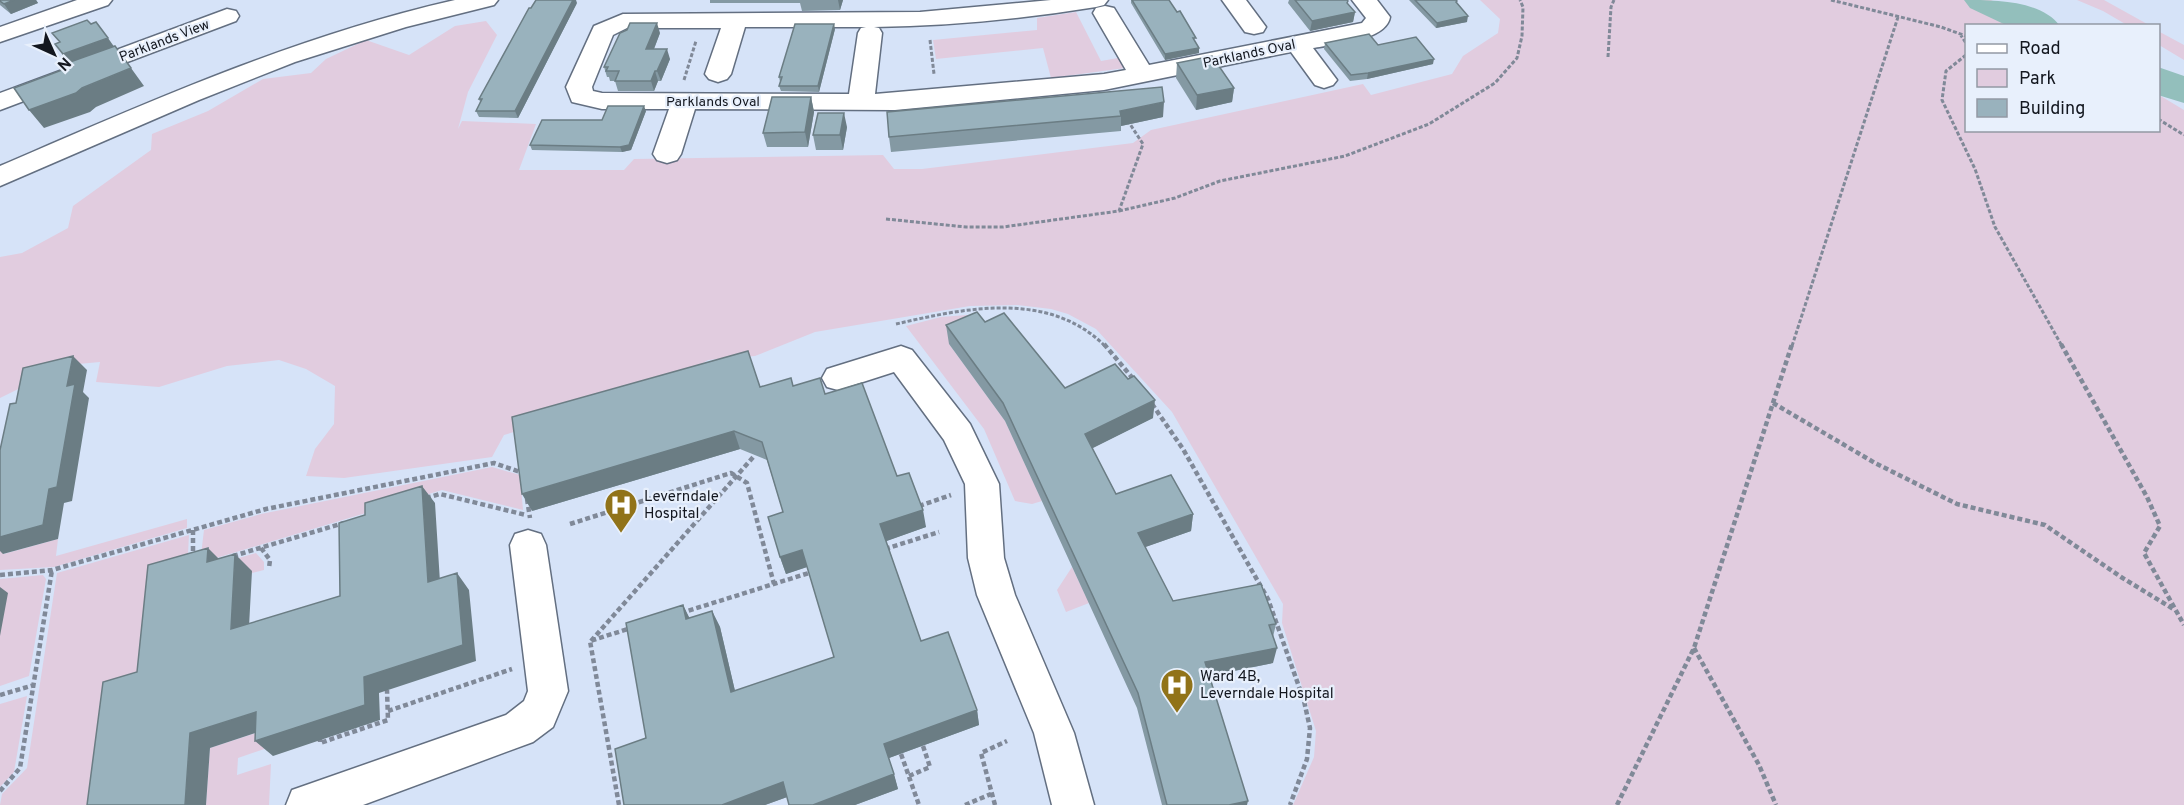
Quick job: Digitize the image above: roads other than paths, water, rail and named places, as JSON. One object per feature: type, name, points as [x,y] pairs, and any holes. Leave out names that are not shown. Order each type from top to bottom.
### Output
[{"type":"street","points":[[0,35],[100,0]]},
{"type":"street","points":[[0,177],[125,122],[262,66],[384,25],[486,0]]},
{"type":"street","points":[[1234,0],[1254,27]]},
{"type":"street","name":"Parklands Oval","points":[[1100,6],[927,18],[623,21],[603,31],[579,87],[581,96],[602,101],[861,103],[1104,82],[1370,28],[1377,23],[1378,17],[1364,0]]},
{"type":"street","points":[[1100,6],[1142,75]]},
{"type":"street","name":"Parklands View","points":[[2,98],[227,16]]},
{"type":"street","points":[[861,103],[876,18]]},
{"type":"street","points":[[718,74],[736,19]]},
{"type":"street","points":[[1298,43],[1324,80]]},
{"type":"street","points":[[667,154],[685,100]]},
{"type":"street","points":[[837,378],[901,358],[958,433],[982,484],[986,558],[996,595],[1054,733],[1073,805]]},
{"type":"street","points":[[307,805],[519,729],[539,714],[548,691],[529,528]]},
{"type":"waterway","points":[[1983,0],[2037,24]]},
{"type":"waterway","points":[[2160,80],[2184,91]]},
{"type":"place","name":"Leverndale Hospital","points":[[621,534]]},
{"type":"place","name":"Ward 4B, Leverndale Hospital","points":[[1177,714]]}]
